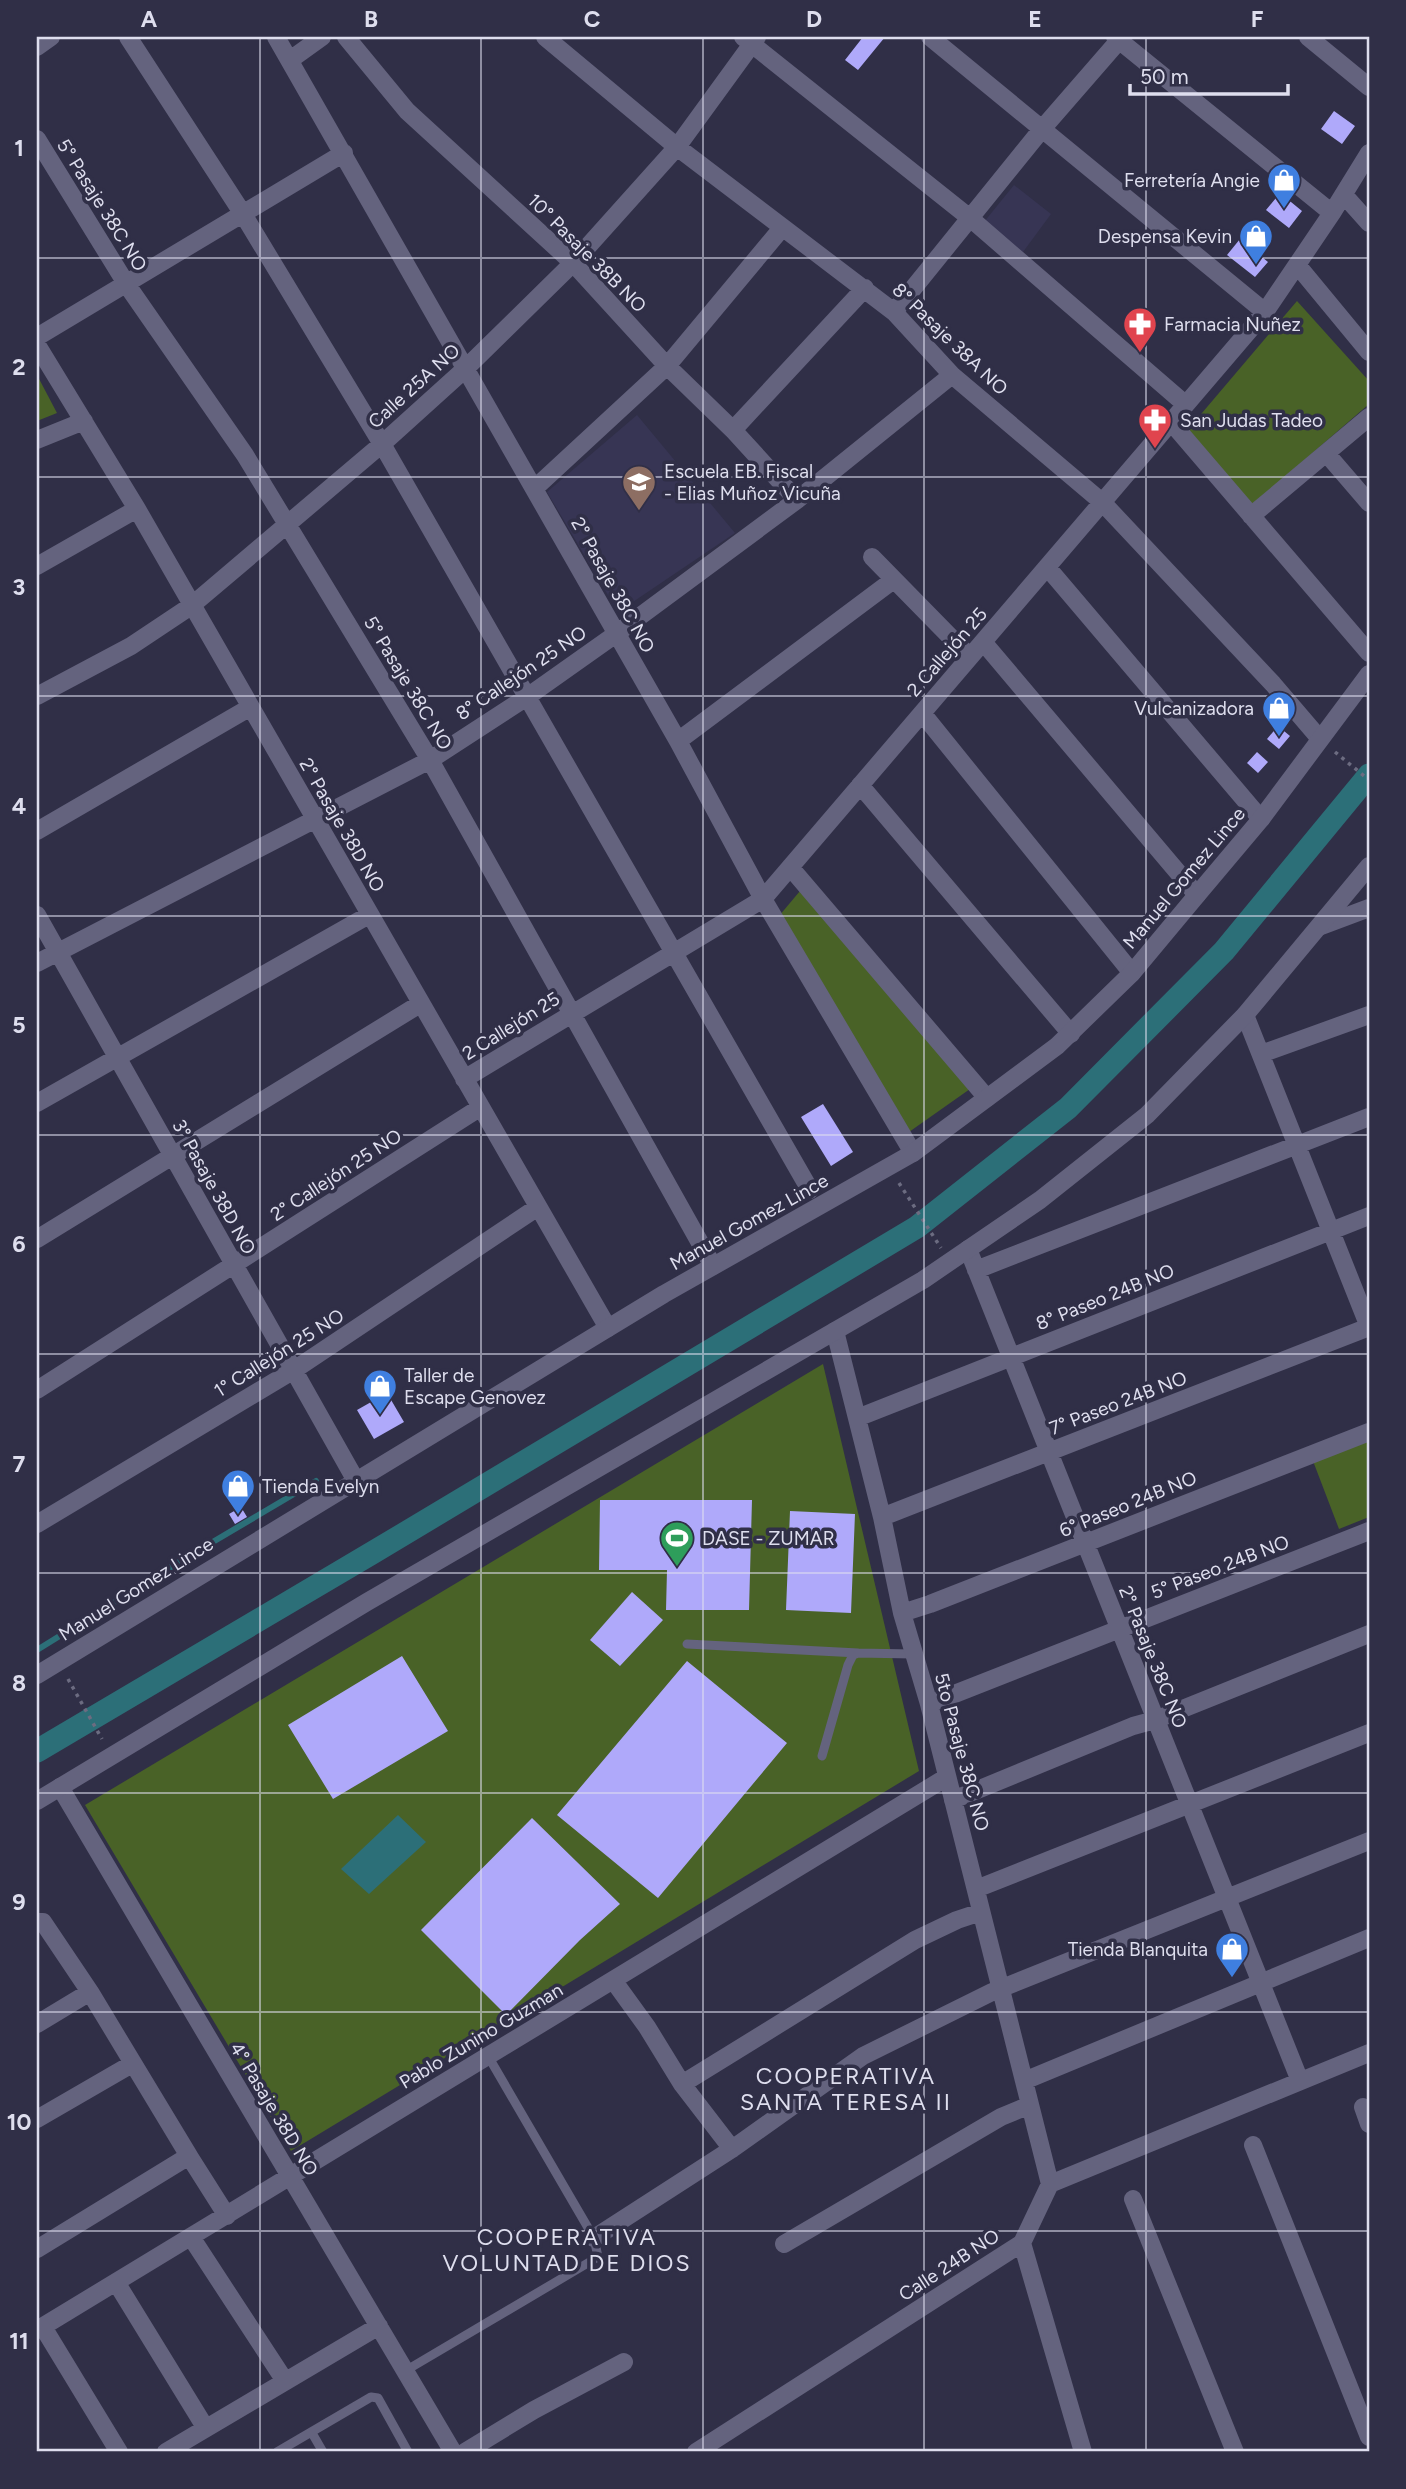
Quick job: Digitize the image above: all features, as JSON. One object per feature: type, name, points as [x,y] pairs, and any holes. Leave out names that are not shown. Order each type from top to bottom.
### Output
[{"type":"street","points":[[37,47],[51,37]]},
{"type":"street","points":[[128,37],[243,214],[382,444],[810,1190]]},
{"type":"street","name":"2° Pasaje 38C NO","points":[[276,37],[678,741],[763,899],[913,1153]]},
{"type":"street","points":[[290,60],[322,37]]},
{"type":"street","name":"10° Pasaje 38B NO","points":[[346,37],[407,111],[573,263],[667,366],[733,430],[797,500]]},
{"type":"street","name":"8° Pasaje 38A NO","points":[[545,37],[677,147],[894,312],[952,375],[1102,502],[1273,684],[1320,739]]},
{"type":"street","points":[[930,37],[1265,313]]},
{"type":"street","points":[[1308,37],[1369,87]]},
{"type":"street","points":[[894,312],[1119,38],[1332,213]]},
{"type":"street","points":[[750,39],[970,218],[1185,404]]},
{"type":"street","name":"Calle 25A NO","points":[[37,696],[131,646],[191,606],[382,444],[465,369],[573,263],[677,147],[750,39]]},
{"type":"street","name":"5° Pasaje 38C NO","points":[[37,139],[127,285],[245,455],[430,760],[713,1266]]},
{"type":"street","points":[[37,337],[344,153]]},
{"type":"street","name":"2 Callejón 25","points":[[464,1079],[763,899],[1265,313],[1369,153]]},
{"type":"street","points":[[1344,195],[1369,223]]},
{"type":"street","points":[[535,488],[667,366],[782,228]]},
{"type":"street","points":[[1297,266],[1369,352]]},
{"type":"street","points":[[733,430],[865,288]]},
{"type":"street","name":"2° Pasaje 38D NO","points":[[37,345],[136,509],[608,1328]]},
{"type":"street","name":"8° Callejón 25 NO","points":[[37,963],[430,760],[527,697],[616,634],[797,500],[952,375]]},
{"type":"street","points":[[1251,516],[1369,417]]},
{"type":"street","points":[[37,440],[84,421]]},
{"type":"street","points":[[1171,422],[1369,653]]},
{"type":"street","points":[[1326,453],[1369,503]]},
{"type":"street","points":[[37,566],[136,509]]},
{"type":"street","points":[[872,557],[892,581],[970,657]]},
{"type":"street","points":[[1047,567],[1261,819]]},
{"type":"street","points":[[678,741],[892,581]]},
{"type":"street","points":[[984,643],[1197,895]]},
{"type":"street","name":"Manuel Gomez Lince","points":[[37,1675],[355,1479],[608,1328],[913,1153],[987,1098],[1071,1034],[1132,973],[1261,819],[1369,674]]},
{"type":"street","points":[[37,831],[249,708]]},
{"type":"street","points":[[922,713],[1132,973]]},
{"type":"street","points":[[860,785],[1071,1034]]},
{"type":"street","points":[[37,1801],[367,1602],[923,1280],[1040,1200],[1147,1115],[1245,1015],[1369,866]]},
{"type":"street","points":[[790,867],[987,1098]]},
{"type":"street","points":[[1321,926],[1369,908]]},
{"type":"street","name":"3° Pasaje 38D NO","points":[[37,915],[355,1479]]},
{"type":"street","points":[[37,1103],[369,915]]},
{"type":"street","points":[[37,1239],[420,1004]]},
{"type":"street","points":[[1245,1015],[1369,1327]]},
{"type":"street","points":[[1261,1054],[1369,1015]]},
{"type":"street","name":"2° Callejón 25 NO","points":[[37,1390],[481,1107]]},
{"type":"street","points":[[976,1270],[1369,1116]]},
{"type":"street","name":"1° Callejón 25 NO","points":[[37,1524],[294,1370],[538,1207]]},
{"type":"street","name":"8° Paseo 24B NO","points":[[857,1418],[1369,1216]]},
{"type":"street","name":"2° Pasaje 38C NO","points":[[968,1249],[1300,2081]]},
{"type":"street","name":"7° Paseo 24B NO","points":[[881,1517],[1369,1327]]},
{"type":"street","name":"5to Pasaje 38C NO","points":[[835,1331],[902,1613],[929,1704],[1050,2184]]},
{"type":"street","name":"6° Paseo 24B NO","points":[[902,1613],[1369,1432]]},
{"type":"street","name":"5° Paseo 24B NO","points":[[929,1704],[1369,1531]]},
{"type":"street","points":[[953,1800],[1369,1634]]},
{"type":"street","points":[[976,1889],[1369,1733]]},
{"type":"street","name":"Pablo Zunino Guzman","points":[[40,2329],[947,1777]]},
{"type":"street","name":"4° Pasaje 38D NO","points":[[60,1787],[453,2452]]},
{"type":"street","points":[[594,2238],[732,2149],[863,2056],[1001,1989],[1369,1842]]},
{"type":"street","points":[[682,2084],[915,1940],[981,1912]]},
{"type":"street","points":[[37,1922],[43,1922],[90,1992],[227,2216]]},
{"type":"street","points":[[1024,2081],[1369,1938]]},
{"type":"street","points":[[613,1980],[647,2027],[682,2084],[732,2149]]},
{"type":"street","points":[[37,2024],[90,1992]]},
{"type":"street","points":[[1050,2184],[1369,2053]]},
{"type":"street","points":[[37,2119],[132,2064]]},
{"type":"street","points":[[783,2244],[1001,2117],[1030,2105]]},
{"type":"street","points":[[1253,2145],[1369,2437]]},
{"type":"street","points":[[37,2249],[189,2156]]},
{"type":"street","name":"Calle 24B NO","points":[[696,2452],[1022,2243],[1050,2184]]},
{"type":"street","points":[[1133,2199],[1236,2452]]},
{"type":"street","points":[[191,2237],[285,2381]]},
{"type":"street","points":[[1022,2243],[1083,2452]]},
{"type":"street","points":[[116,2282],[205,2427]]},
{"type":"street","points":[[166,2452],[379,2326]]},
{"type":"street","points":[[40,2329],[119,2452]]},
{"type":"street","points":[[465,2452],[534,2410],[624,2362]]},
{"type":"lane","points":[[687,1644],[913,1654]]},
{"type":"lane","points":[[822,1756],[848,1665],[858,1653]]},
{"type":"lane","points":[[405,2371],[598,2257],[594,2238],[488,2056]]},
{"type":"lane","points":[[277,2452],[371,2397],[378,2398],[408,2452]]},
{"type":"lane","points":[[312,2433],[324,2452]]},
{"type":"path","points":[[1341,757],[1369,780]]},
{"type":"path","points":[[894,1175],[944,1252]]},
{"type":"path","points":[[69,1682],[101,1737]]},
{"type":"shaded area","points":[[1014,185],[1051,214],[1023,252],[984,222]]},
{"type":"shaded area","name":"Escuela EB. Fiscal - Elias Muñoz Vicuña","points":[[637,415],[735,533],[618,612],[547,492]]},
{"type":"shaded area","points":[[398,1815],[426,1842],[369,1894],[341,1869]]},
{"type":"green space","points":[[1297,301],[1369,381],[1369,404],[1250,507],[1185,433]]},
{"type":"green space","points":[[37,375],[57,413],[37,421]]},
{"type":"green space","points":[[800,891],[970,1089],[909,1132],[779,916]]},
{"type":"green space","name":"DASE - ZUMAR","points":[[823,1364],[919,1771],[291,2151],[85,1805]]},
{"type":"green space","points":[[1369,1439],[1369,1517],[1339,1529],[1313,1461]]},
{"type":"building","points":[[863,37],[885,37],[858,70],[845,60]]},
{"type":"building","points":[[1334,111],[1355,126],[1342,144],[1321,129]]},
{"type":"building","name":"Ferretería Angie","points":[[1280,193],[1302,211],[1289,228],[1266,210]]},
{"type":"building","points":[[1240,239],[1268,262],[1255,277],[1227,255]]},
{"type":"building","name":"Vulcanizadora","points":[[1278,726],[1290,736],[1279,749],[1267,739]]},
{"type":"building","points":[[1257,752],[1268,762],[1258,773],[1247,763]]},
{"type":"building","points":[[823,1104],[853,1152],[831,1166],[801,1117]]},
{"type":"building","name":"Taller de Escape Genovez","points":[[387,1393],[404,1422],[374,1439],[357,1410]]},
{"type":"building","points":[[600,1500],[752,1500],[749,1610],[666,1610],[667,1570],[599,1570]]},
{"type":"building","name":"Tienda Evelyn","points":[[241,1507],[247,1517],[235,1524],[229,1514]]},
{"type":"building","points":[[790,1511],[855,1514],[851,1613],[786,1610]]},
{"type":"building","points":[[632,1592],[663,1620],[620,1666],[590,1640]]},
{"type":"building","points":[[402,1656],[448,1731],[333,1799],[288,1725]]},
{"type":"building","points":[[687,1661],[787,1743],[658,1898],[557,1815]]},
{"type":"building","points":[[532,1818],[620,1904],[580,1940],[506,2015],[421,1930]]},
{"type":"waterway","points":[[37,1751],[917,1227],[1068,1108],[1224,951],[1369,775]]},
{"type":"waterway","points":[[37,1650],[316,1481]]},
{"type":"place","name":"Ferretería Angie","points":[[1284,210]]},
{"type":"place","name":"Despensa Kevin","points":[[1256,266]]},
{"type":"place","name":"Farmacia Nuñez","points":[[1140,354]]},
{"type":"place","name":"San Judas Tadeo","points":[[1155,450]]},
{"type":"place","name":"Escuela EB. Fiscal - Elias Muñoz Vicuña","points":[[639,512]]},
{"type":"place","name":"Vulcanizadora","points":[[1279,738]]},
{"type":"place","name":"Taller de Escape Genovez","points":[[380,1416]]},
{"type":"place","name":"Tienda Evelyn","points":[[238,1516]]},
{"type":"place","name":"DASE - ZUMAR","points":[[677,1568]]},
{"type":"place","name":"Tienda Blanquita","points":[[1232,1979]]},
{"type":"district","name":"COOPERATIVA SANTA TERESA II","points":[[846,2089]]},
{"type":"district","name":"COOPERATIVA VOLUNTAD DE DIOS","points":[[567,2250]]}]
